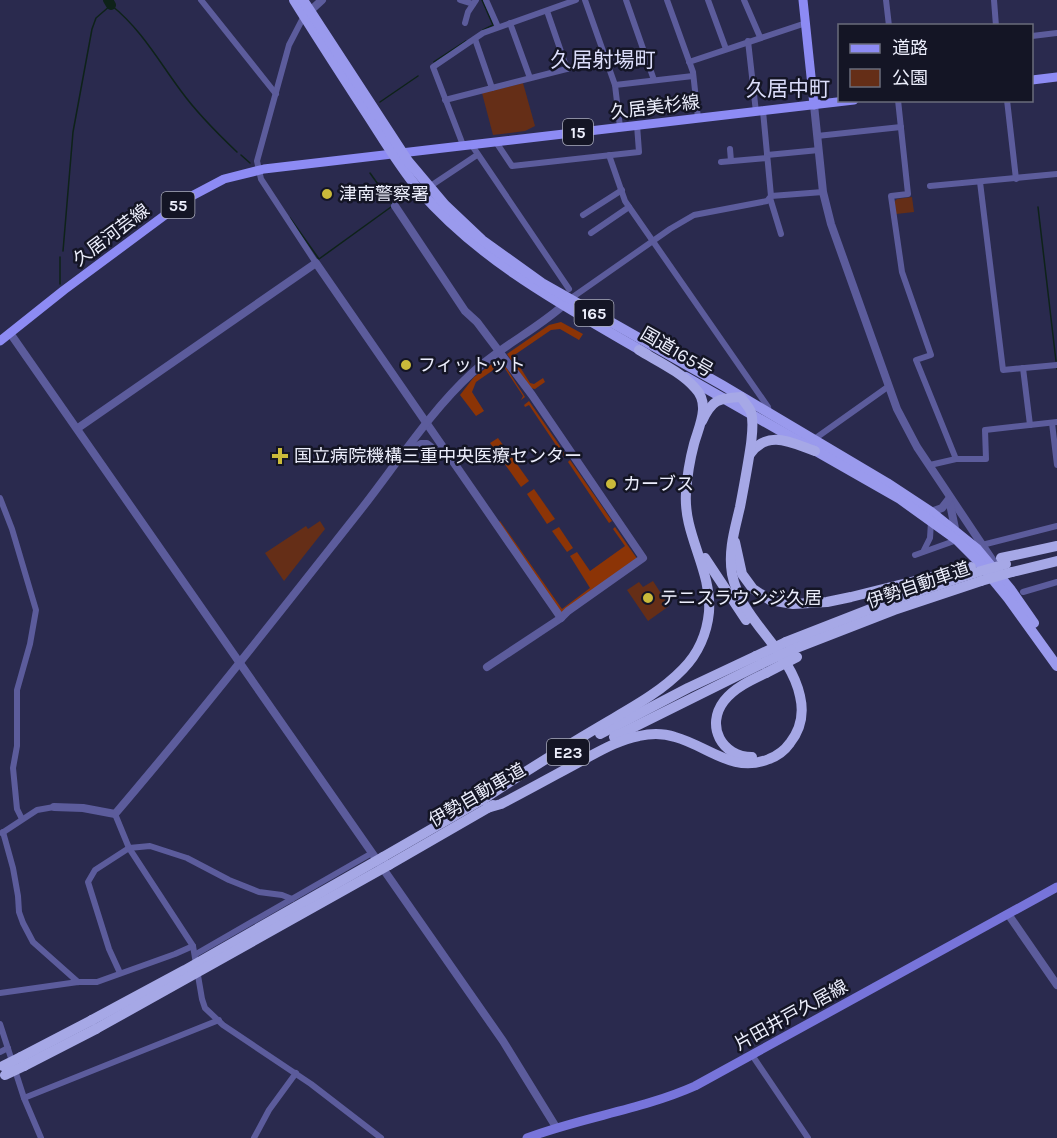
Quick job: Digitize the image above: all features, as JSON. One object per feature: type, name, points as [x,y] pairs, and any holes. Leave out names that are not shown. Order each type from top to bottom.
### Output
[{"type":"highway","name":"国道165号","points":[[294,0],[307,13],[398,153],[418,189],[461,233],[512,272],[567,298],[639,350],[722,398],[814,446]]},
{"type":"highway","name":"国道165号","points":[[303,0],[307,13]]},
{"type":"highway","name":"国道165号","points":[[398,153],[482,240],[534,277],[769,414],[814,446],[931,517],[977,549],[1011,590],[1057,655]]},
{"type":"highway","points":[[639,350],[695,388],[703,403],[702,421]]},
{"type":"highway","points":[[741,397],[751,413],[753,428],[730,555],[731,568],[738,594],[787,666],[800,696],[800,723],[789,745],[774,757],[760,763],[747,764],[727,760],[677,737],[659,734],[641,735],[617,742],[501,804],[484,804],[531,768],[652,694],[687,665],[702,640],[709,611],[708,586],[686,509],[686,492],[694,443],[708,408],[722,398],[741,397]]},
{"type":"highway","points":[[749,454],[760,443],[774,440],[814,446]]},
{"type":"highway","points":[[734,533],[740,567],[746,581],[761,595],[781,603],[827,602],[975,574]]},
{"type":"highway","name":"国道165号","points":[[957,534],[1008,598],[1057,666]]},
{"type":"highway","points":[[696,545],[730,598],[782,669],[794,698],[793,724],[781,744],[768,753],[758,756],[738,756],[723,746],[719,740],[716,726],[718,712],[721,705],[761,664]]},
{"type":"highway","points":[[1006,565],[1057,546]]},
{"type":"highway","name":"伊勢自動車道","points":[[2,1071],[94,1025],[381,858],[655,716],[891,601],[1057,551]]},
{"type":"highway","name":"伊勢自動車道","points":[[1006,565],[1057,561]]},
{"type":"highway","name":"伊勢自動車道","points":[[792,650],[894,610],[975,574]]},
{"type":"main road","points":[[803,0],[814,105]]},
{"type":"main road","points":[[1033,80],[1057,77]]},
{"type":"main road","name":"久居美杉線","points":[[398,153],[838,102]]},
{"type":"main road","name":"久居河芸線","points":[[0,341],[188,198],[213,183],[257,170],[398,153]]},
{"type":"main road","name":"片田井戸久居線","points":[[527,1138],[556,1127],[638,1107],[678,1093],[752,1055],[1057,887]]},
{"type":"street","points":[[201,0],[276,94]]},
{"type":"street","points":[[322,0],[307,13],[289,45],[257,161],[257,170],[316,263],[561,618]]},
{"type":"street","points":[[460,0],[474,2],[465,23]]},
{"type":"street","points":[[486,0],[498,27]]},
{"type":"street","points":[[567,298],[477,155],[467,145],[445,100],[434,67],[475,39],[498,27],[576,0]]},
{"type":"street","points":[[585,0],[615,85],[620,127]]},
{"type":"street","points":[[626,0],[654,81]]},
{"type":"street","points":[[667,0],[693,76],[698,118]]},
{"type":"street","points":[[708,0],[726,49]]},
{"type":"street","points":[[744,0],[760,37]]},
{"type":"street","points":[[886,0],[889,24]]},
{"type":"street","points":[[994,0],[996,24]]},
{"type":"street","points":[[547,11],[567,69]]},
{"type":"street","points":[[510,23],[530,78]]},
{"type":"street","points":[[689,62],[806,23]]},
{"type":"street","points":[[1033,36],[1057,33]]},
{"type":"street","points":[[475,39],[492,88]]},
{"type":"street","points":[[748,41],[767,156],[771,197],[781,234]]},
{"type":"street","points":[[445,100],[606,59]]},
{"type":"street","points":[[615,85],[693,76]]},
{"type":"street","points":[[898,102],[908,194],[891,196],[902,272],[931,355],[916,360],[956,459]]},
{"type":"street","points":[[1007,102],[1016,179]]},
{"type":"street","points":[[814,105],[823,192],[831,224],[904,424],[951,502],[982,544],[1011,590]]},
{"type":"street","points":[[496,142],[512,166],[639,152],[636,125]]},
{"type":"street","points":[[817,136],[902,127]]},
{"type":"street","points":[[730,148],[732,161]]},
{"type":"street","points":[[721,162],[819,150]]},
{"type":"street","points":[[429,187],[477,155]]},
{"type":"street","points":[[609,155],[629,207],[768,407],[769,414]]},
{"type":"street","points":[[930,186],[1057,174]]},
{"type":"street","points":[[980,182],[1003,370],[1057,365]]},
{"type":"street","points":[[583,215],[622,190]]},
{"type":"street","points":[[115,814],[181,737],[239,661],[290,601],[426,425],[472,373],[553,315],[567,298],[694,215],[767,201],[771,197],[823,192]]},
{"type":"street","points":[[395,206],[465,311],[500,351],[643,558],[561,618],[487,667]]},
{"type":"street","points":[[591,233],[629,207]]},
{"type":"street","points":[[78,428],[316,263]]},
{"type":"street","points":[[10,333],[239,661],[381,858],[503,1041],[556,1127]]},
{"type":"street","points":[[1023,368],[1030,425]]},
{"type":"street","points":[[814,446],[889,386]]},
{"type":"street","points":[[930,465],[956,459],[986,459],[986,430],[1055,423],[1057,465]]},
{"type":"street","points":[[406,451],[421,443],[430,443],[451,461]]},
{"type":"street","points":[[0,498],[12,529],[36,610],[30,644],[17,690],[17,746],[14,776],[17,809],[22,819]]},
{"type":"street","points":[[924,551],[930,538],[931,517],[951,502]]},
{"type":"street","points":[[915,555],[957,534],[951,502]]},
{"type":"street","points":[[982,544],[1057,526]]},
{"type":"street","points":[[1023,592],[1057,582]]},
{"type":"street","points":[[78,982],[33,942],[23,923],[19,912],[13,868],[2,833],[38,810],[54,807],[83,808],[115,814]]},
{"type":"street","points":[[115,814],[129,848],[193,946],[202,1002],[206,1008],[219,1020],[296,1073],[381,1138]]},
{"type":"street","points":[[120,973],[109,949],[88,882],[95,870],[129,848],[142,846],[160,848],[187,858],[229,880],[259,892],[282,895],[292,899]]},
{"type":"street","points":[[196,954],[292,899],[381,858]]},
{"type":"street","points":[[1008,914],[1057,985]]},
{"type":"street","points":[[0,993],[78,982],[97,982],[193,946]]},
{"type":"street","points":[[24,1098],[219,1020]]},
{"type":"street","points":[[0,1024],[24,1098],[41,1138]]},
{"type":"street","points":[[0,1052],[8,1048]]},
{"type":"street","points":[[752,1055],[808,1138]]},
{"type":"street","points":[[254,1138],[269,1110],[296,1073]]},
{"type":"green space","points":[[523,83],[535,126],[525,131],[493,135],[482,93]]},
{"type":"green space","points":[[912,197],[914,212],[896,214],[894,202],[897,199]]},
{"type":"green space","points":[[320,521],[325,529],[284,581],[265,553],[306,526],[308,529]]},
{"type":"green space","name":"テニスラウンジ久居","points":[[653,581],[669,606],[648,621],[627,590],[639,582],[643,587]]},
{"type":"shaded area","points":[[561,322],[583,334],[579,340],[560,329],[551,330],[513,356],[530,383],[534,384],[543,378],[545,382],[535,389],[530,388],[507,354],[549,325]]},
{"type":"shaded area","points":[[500,358],[525,397],[521,400],[523,396],[502,364],[476,382],[472,392],[484,411],[476,416],[460,395],[474,377]]},
{"type":"shaded area","points":[[529,401],[566,455],[564,457],[529,405],[525,407],[524,405]]},
{"type":"shaded area","points":[[498,438],[529,481],[521,487],[490,443]]},
{"type":"shaded area","points":[[570,460],[612,521],[609,523],[568,462]]},
{"type":"shaded area","points":[[534,489],[555,519],[547,524],[527,494]]},
{"type":"shaded area","points":[[500,521],[562,609],[590,588],[570,556],[577,552],[590,571],[625,546],[613,529],[615,527],[638,560],[560,615],[496,524]]},
{"type":"shaded area","points":[[559,527],[573,548],[567,552],[552,531]]},
{"type":"waterway","points":[[108,0],[111,5]]},
{"type":"waterway","points":[[482,0],[493,25],[483,30]]},
{"type":"waterway","points":[[63,251],[73,132],[92,29],[96,18],[111,5],[140,35],[194,107],[237,152]]},
{"type":"waterway","points":[[434,62],[466,41]]},
{"type":"waterway","points":[[380,102],[418,76]]},
{"type":"waterway","points":[[241,155],[250,163]]},
{"type":"waterway","points":[[370,173],[392,204]]},
{"type":"waterway","points":[[290,218],[319,259],[391,207]]},
{"type":"waterway","points":[[1038,207],[1056,361]]},
{"type":"waterway","points":[[60,257],[60,284]]},
{"type":"place","name":"津南警察署","points":[[327,194]]},
{"type":"place","name":"フィットット","points":[[406,365]]},
{"type":"place","name":"国立病院機構三重中央医療センター","points":[[280,456]]},
{"type":"place","name":"カーブス","points":[[611,484]]},
{"type":"place","name":"テニスラウンジ久居","points":[[648,598]]},
{"type":"district","name":"久居射場町","points":[[603,60]]},
{"type":"district","name":"久居中町","points":[[788,89]]}]
